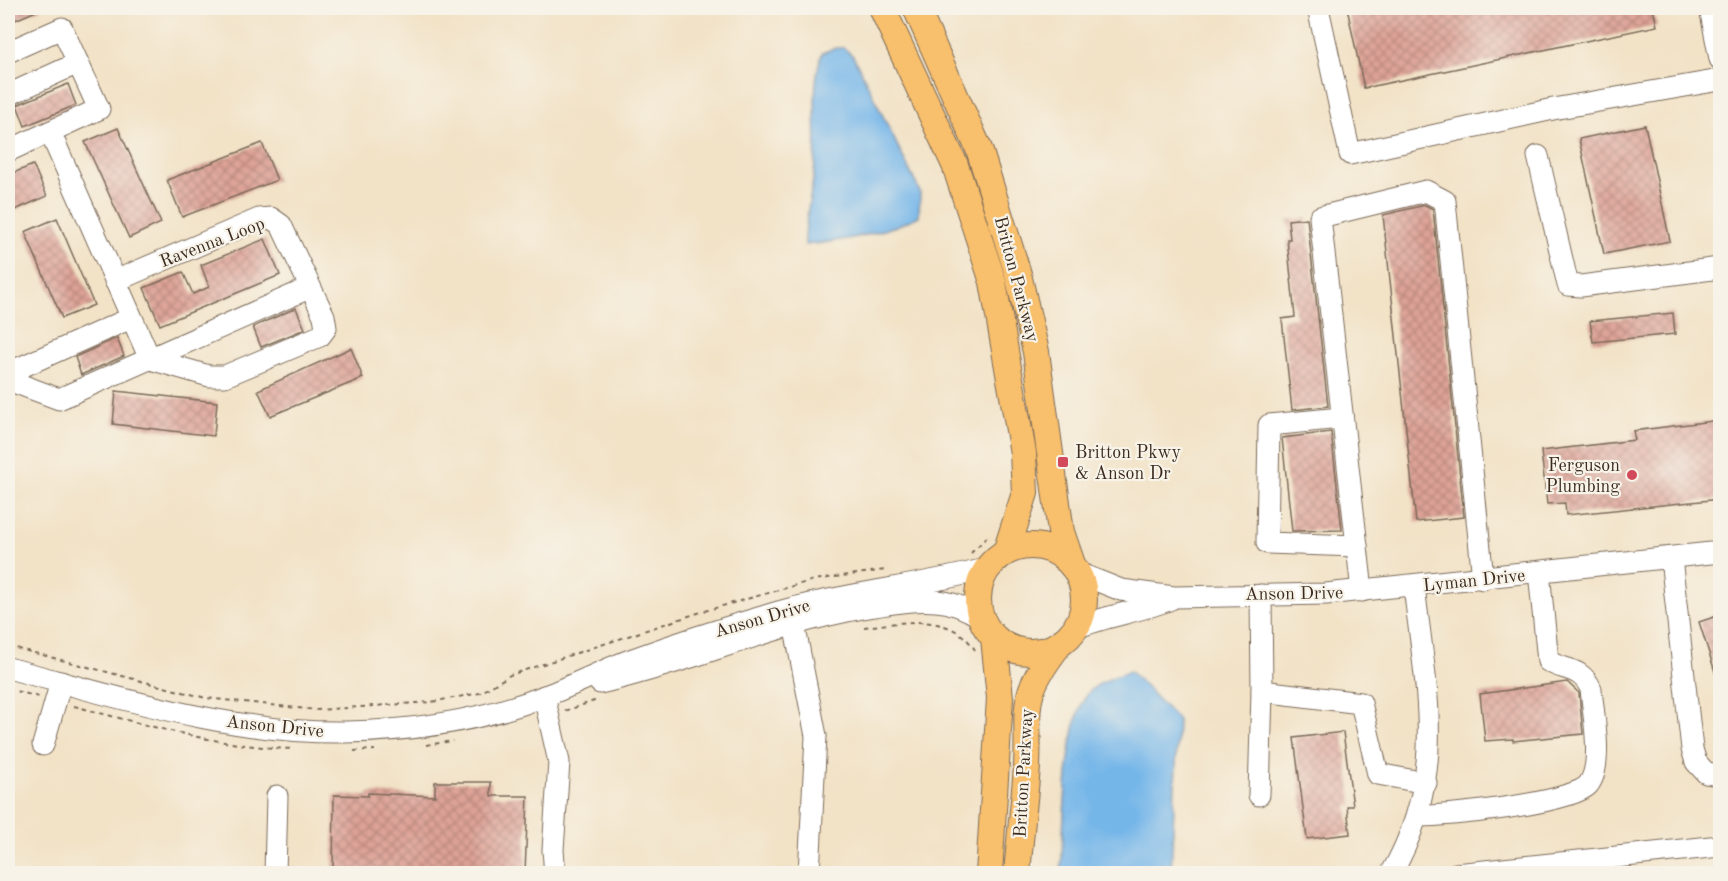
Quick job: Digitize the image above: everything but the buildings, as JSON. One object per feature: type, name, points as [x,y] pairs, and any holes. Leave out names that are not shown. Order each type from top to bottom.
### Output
[{"type":"main road","name":"Britton Parkway","points":[[882,8],[955,165],[993,282],[1023,453],[1024,493],[987,559]]},
{"type":"main road","name":"Britton Parkway","points":[[916,8],[979,149],[1018,274],[1036,351],[1061,532],[1075,569]]},
{"type":"main road","points":[[1023,546],[1041,547],[1058,553],[1075,569],[1085,592],[1084,608],[1067,637],[1042,652],[1025,652],[984,637],[978,592],[987,559],[1023,546]]},
{"type":"main road","name":"Britton Parkway","points":[[984,637],[1000,698],[989,873]]},
{"type":"main road","name":"Britton Parkway","points":[[1017,873],[1027,765],[1026,706],[1035,677],[1067,637]]},
{"type":"street","points":[[1318,8],[1350,154],[1553,110],[1720,80]]},
{"type":"street","points":[[1710,8],[1720,58]]},
{"type":"street","points":[[8,52],[62,28],[99,109],[8,151]]},
{"type":"street","points":[[8,94],[78,63]]},
{"type":"street","points":[[50,132],[150,359]]},
{"type":"street","points":[[1538,156],[1568,285],[1581,286],[1720,268]]},
{"type":"street","points":[[1362,591],[1320,217],[1426,191],[1445,201],[1483,579]]},
{"type":"street","name":"Ravenna Loop","points":[[115,281],[259,219],[271,218],[281,225],[324,316],[326,328],[314,339],[225,376],[209,376],[150,359]]},
{"type":"street","points":[[8,380],[59,399],[309,288]]},
{"type":"street","points":[[8,373],[131,318]]},
{"type":"street","points":[[1341,418],[1269,425],[1267,543],[1357,546]]},
{"type":"street","name":"Lyman Drive","points":[[1391,873],[1406,848],[1426,783],[1429,725],[1414,586],[1720,552]]},
{"type":"street","points":[[1671,558],[1692,749],[1696,762],[1706,773],[1720,775]]},
{"type":"street","name":"Anson Drive","points":[[547,706],[628,661],[783,610],[841,596],[959,576],[987,559]]},
{"type":"street","name":"Anson Drive","points":[[1075,569],[1121,590],[1174,597],[1362,591],[1414,586]]},
{"type":"street","points":[[1417,816],[1501,809],[1576,792],[1587,786],[1593,774],[1596,750],[1591,689],[1588,682],[1567,667],[1548,661],[1539,572]]},
{"type":"street","points":[[1259,795],[1262,691],[1261,595]]},
{"type":"street","name":"Anson Drive","points":[[1067,637],[1094,620],[1155,605],[1174,597]]},
{"type":"street","name":"Anson Drive","points":[[8,668],[58,692],[216,720],[309,732],[424,726],[489,713],[547,706],[794,624],[844,611],[902,602],[937,600],[966,608],[984,637]]},
{"type":"street","points":[[794,624],[816,736],[809,873]]},
{"type":"street","points":[[1262,691],[1361,703],[1378,774],[1426,783]]},
{"type":"street","points":[[44,745],[58,692]]},
{"type":"street","points":[[547,706],[560,762],[553,850],[555,873]]},
{"type":"street","points":[[275,873],[277,796]]},
{"type":"street","points":[[1456,873],[1720,846]]},
{"type":"path","points":[[987,559],[995,530]]},
{"type":"path","points":[[8,646],[206,698],[317,710],[431,702],[480,693],[510,675],[701,612],[814,579],[887,570]]},
{"type":"path","points":[[863,627],[919,621],[948,626],[966,638],[984,637]]},
{"type":"path","points":[[8,689],[58,692],[165,730],[267,749],[300,749]]},
{"type":"path","points":[[547,706],[604,698]]},
{"type":"path","points":[[420,746],[464,738]]},
{"type":"path","points":[[354,751],[376,750]]},
{"type":"water","points":[[834,48],[844,48],[853,56],[863,75],[920,192],[919,216],[892,228],[863,236],[805,245],[815,163],[815,93],[818,66],[822,53]]},
{"type":"water","points":[[1130,671],[1178,720],[1171,873],[1061,873],[1070,751],[1074,727],[1081,706],[1089,692],[1097,685]]},
{"type":"place","name":"Britton Pkwy & Anson Dr","points":[[1063,462]]},
{"type":"place","name":"Ferguson Plumbing","points":[[1632,475]]}]
